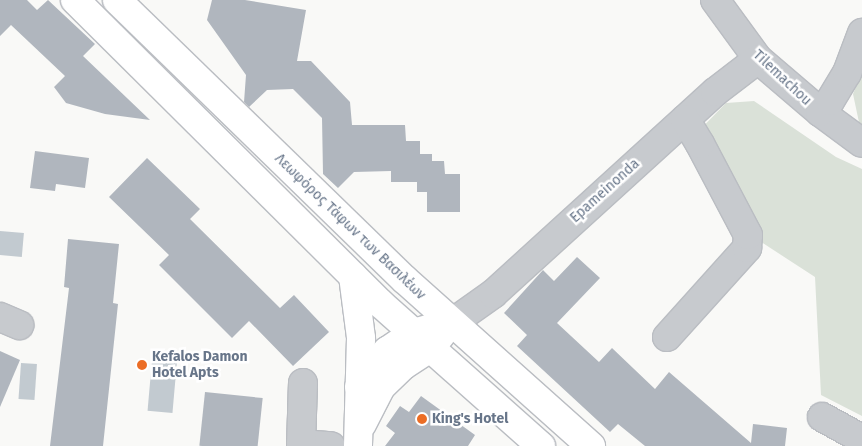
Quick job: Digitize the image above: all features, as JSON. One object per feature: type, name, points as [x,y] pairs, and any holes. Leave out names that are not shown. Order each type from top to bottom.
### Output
[{"type":"main road","points":[[75,0],[354,276],[422,341],[541,446]]},
{"type":"main road","name":"Λεωφόρος Τάφων των Βασιλέων","points":[[117,0],[397,272],[591,446]]},
{"type":"main road","points":[[354,276],[361,338],[358,438]]},
{"type":"main road","points":[[360,387],[387,351],[422,341],[452,323]]},
{"type":"main road","points":[[358,438],[381,387],[404,365],[422,341]]},
{"type":"street","name":"Tilemachou","points":[[715,0],[758,59],[820,112],[862,143]]},
{"type":"street","points":[[820,112],[830,101],[847,73],[862,33]]},
{"type":"street","name":"Epameinonda","points":[[452,323],[493,294],[685,119],[758,59]]},
{"type":"street","points":[[667,337],[747,248],[748,235],[685,119]]},
{"type":"street","points":[[303,383],[301,445],[330,446]]},
{"type":"street","points":[[822,417],[862,438]]},
{"type":"shaded area","points":[[862,72],[862,129],[853,94]]},
{"type":"shaded area","points":[[754,101],[836,157],[862,169],[862,416],[821,395],[815,277],[738,227],[690,140],[726,103]]},
{"type":"shaded area","points":[[0,231],[24,233],[22,257],[0,255]]},
{"type":"shaded area","points":[[152,360],[177,362],[172,413],[148,411]]},
{"type":"shaded area","points":[[21,363],[37,364],[34,400],[18,399]]},
{"type":"building","points":[[0,0],[27,0],[37,10],[48,0],[95,44],[83,56],[150,120],[105,114],[66,103],[54,87],[65,76],[11,25],[0,36]]},
{"type":"building","points":[[212,0],[245,0],[306,10],[297,61],[311,61],[350,102],[352,125],[405,125],[406,141],[420,141],[420,154],[432,154],[432,161],[444,161],[445,174],[460,174],[460,212],[427,212],[427,192],[417,192],[417,182],[391,182],[391,171],[354,172],[338,188],[323,174],[322,118],[293,89],[267,90],[249,107],[244,102],[246,75],[207,20]]},
{"type":"building","points":[[35,151],[89,158],[85,188],[56,184],[55,191],[30,188]]},
{"type":"building","points":[[147,158],[200,209],[190,219],[280,308],[294,295],[329,332],[293,366],[249,321],[232,338],[159,265],[169,255],[109,197]]},
{"type":"building","points":[[68,239],[119,244],[113,303],[118,304],[103,446],[50,446],[69,288],[64,287]]},
{"type":"building","points":[[577,257],[600,278],[557,323],[599,362],[612,348],[655,389],[669,372],[751,443],[753,424],[787,428],[785,446],[645,446],[618,424],[610,432],[517,346],[527,335],[504,313],[543,270],[554,281]]},
{"type":"building","points":[[0,351],[20,360],[0,407]]},
{"type":"building","name":"Kefalos Damon Hotel Apts","points":[[205,392],[263,398],[258,446],[199,446]]},
{"type":"building","name":"King's Hotel","points":[[421,396],[475,435],[468,446],[385,446],[395,433],[386,426],[400,406],[409,412]]},
{"type":"place","name":"Kefalos Damon Hotel Apts","points":[[142,365]]},
{"type":"place","name":"King's Hotel","points":[[422,419]]}]
